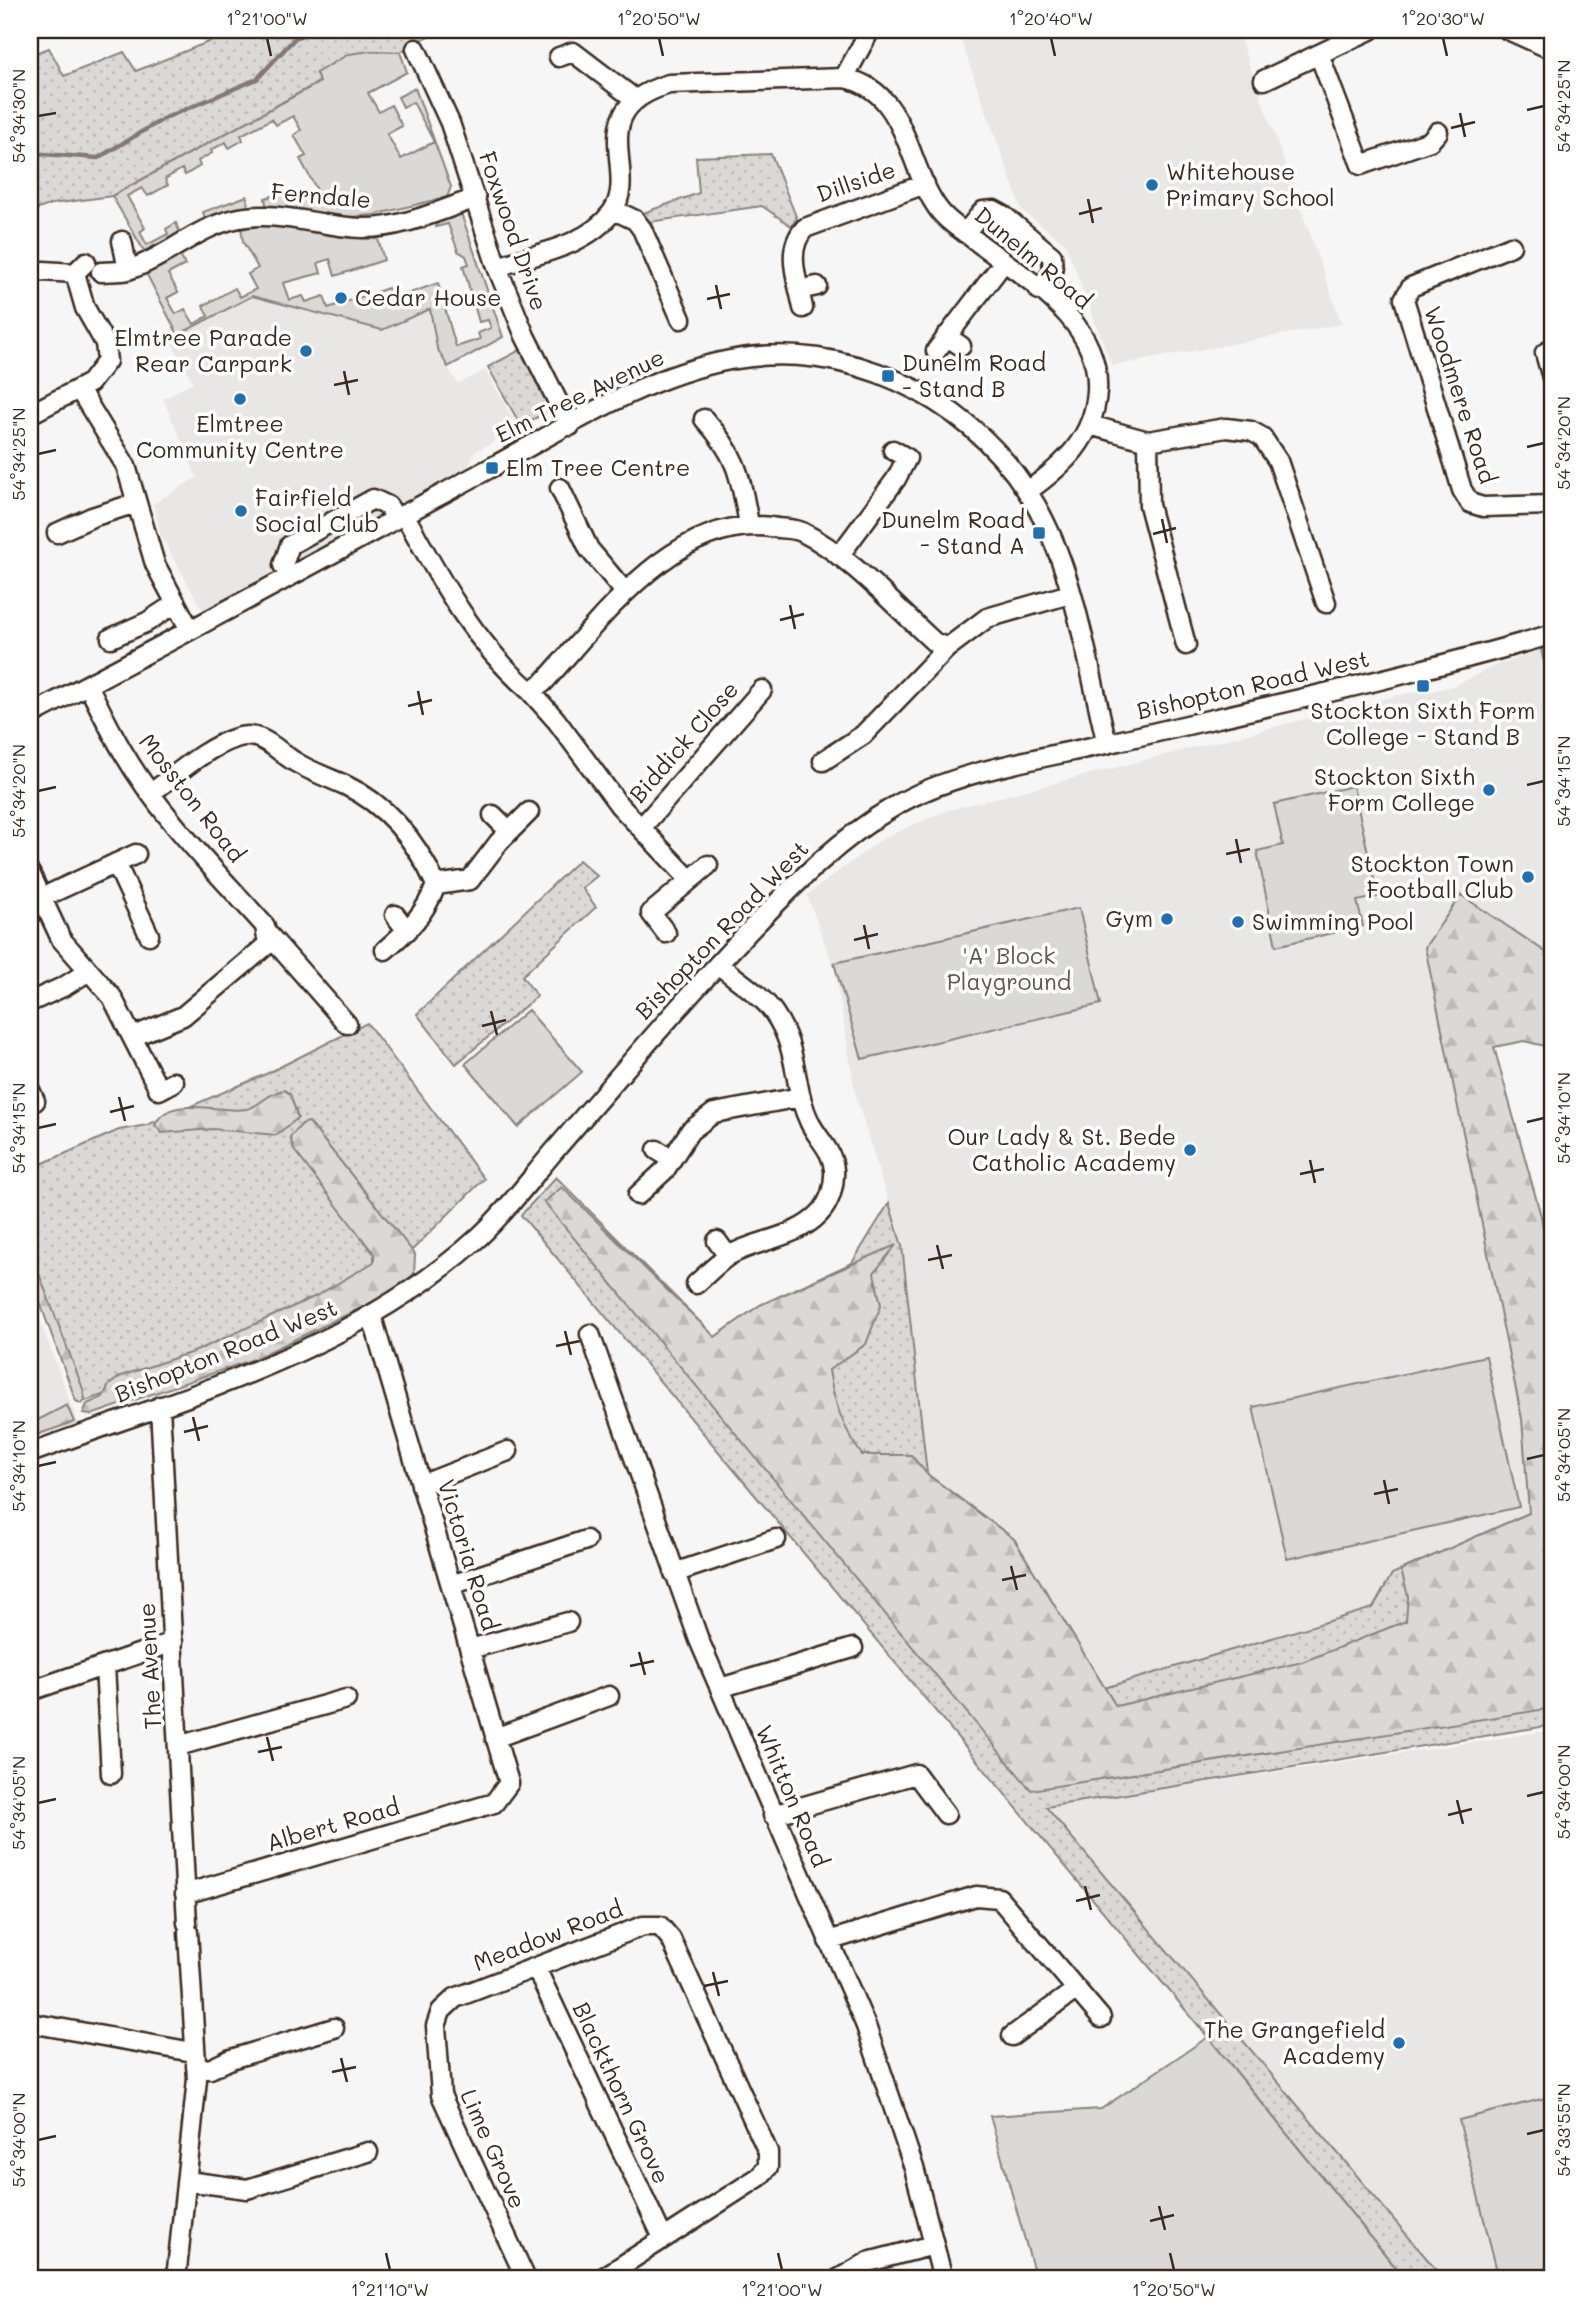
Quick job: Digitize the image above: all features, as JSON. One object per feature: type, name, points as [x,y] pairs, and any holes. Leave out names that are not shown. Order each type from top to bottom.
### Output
[{"type":"street","points":[[1264,80],[1370,30]]},
{"type":"street","points":[[1508,30],[1553,50]]},
{"type":"street","points":[[844,78],[868,34]]},
{"type":"street","name":"Foxwood Drive","points":[[416,49],[450,123],[497,267],[525,336],[570,426]]},
{"type":"street","points":[[497,267],[589,234],[614,210],[620,181],[618,134],[622,120],[636,100],[571,49]]},
{"type":"street","points":[[1319,54],[1354,168],[1430,141],[1438,132]]},
{"type":"street","name":"Dunelm Road","points":[[636,100],[669,84],[844,78],[867,85],[886,100],[939,210],[1070,316],[1083,333],[1093,356],[1097,380],[1096,405],[1090,425],[1067,461],[1028,492]]},
{"type":"street","name":"Dillside","points":[[807,295],[793,254],[797,236],[805,228],[925,184]]},
{"type":"street","name":"Ferndale","points":[[102,272],[128,270],[194,234],[233,219],[256,215],[280,216],[337,227],[366,228],[424,215],[476,198]]},
{"type":"street","points":[[614,210],[635,220],[642,229],[681,318]]},
{"type":"street","points":[[965,233],[983,211],[995,210],[1003,215],[1052,256],[1053,272],[1040,290]]},
{"type":"street","points":[[122,241],[128,270]]},
{"type":"street","name":"Woodmere Road","points":[[1511,246],[1412,287],[1404,299],[1462,490],[1470,503],[1483,507],[1553,505]]},
{"type":"street","points":[[948,344],[1003,263]]},
{"type":"street","points":[[30,274],[80,268],[85,308],[105,344],[107,360],[90,383],[30,414]]},
{"type":"street","points":[[1553,348],[1545,353],[1553,381]]},
{"type":"street","name":"Elm Tree Avenue","points":[[30,715],[638,390],[699,367],[732,359],[775,356],[810,358],[888,376],[919,390],[979,434],[1028,492],[1049,530],[1070,594],[1107,744]]},
{"type":"street","points":[[79,389],[126,466],[155,564],[190,630]]},
{"type":"street","points":[[704,419],[728,445],[741,481],[749,524]]},
{"type":"street","points":[[1090,425],[1148,441],[1226,428],[1251,431],[1262,437],[1278,461],[1326,603]]},
{"type":"street","points":[[1148,441],[1149,505],[1186,645]]},
{"type":"street","points":[[839,556],[895,479],[906,458],[893,450]]},
{"type":"street","points":[[560,488],[589,549],[625,592]]},
{"type":"street","points":[[289,577],[283,565],[290,545],[373,499],[400,516]]},
{"type":"street","points":[[57,533],[83,530],[136,503]]},
{"type":"street","name":"Biddick Close","points":[[400,516],[473,631],[504,668],[530,691],[556,720],[619,805],[690,880]]},
{"type":"street","points":[[530,691],[543,683],[625,592],[658,564],[691,543],[749,524],[800,531],[839,556],[934,642],[947,648]]},
{"type":"street","points":[[823,761],[863,735],[947,648],[987,618],[1070,594]]},
{"type":"street","points":[[111,638],[147,622],[176,603]]},
{"type":"street","name":"Bishopton Road West","points":[[30,1453],[257,1370],[372,1317],[425,1283],[482,1234],[718,964],[816,864],[865,824],[901,802],[991,771],[1419,671],[1553,634]]},
{"type":"street","name":"Mosston Road","points":[[88,685],[123,753],[151,793],[268,939],[347,1024]]},
{"type":"street","name":"Biddick Close","points":[[642,827],[762,690]]},
{"type":"street","points":[[151,793],[236,737],[255,736],[277,747],[293,762],[374,802],[400,826],[422,853],[436,885],[428,907],[407,931],[385,950]]},
{"type":"street","points":[[436,885],[470,880],[509,831],[529,812]]},
{"type":"street","points":[[493,815],[509,831]]},
{"type":"street","points":[[41,898],[136,854]]},
{"type":"street","points":[[116,863],[149,935]]},
{"type":"street","points":[[666,933],[651,913],[708,865]]},
{"type":"street","points":[[30,873],[61,939],[112,997],[159,1090],[174,1082]]},
{"type":"street","points":[[395,915],[407,931]]},
{"type":"street","points":[[132,1037],[183,1016],[268,939]]},
{"type":"street","points":[[696,1284],[729,1256],[806,1224],[821,1213],[831,1195],[834,1169],[829,1151],[810,1123],[801,1097],[793,1049],[778,1019],[772,1010],[718,964]]},
{"type":"street","points":[[30,1002],[65,986],[89,971]]},
{"type":"street","points":[[638,1195],[664,1154],[713,1113],[801,1097]]},
{"type":"street","points":[[717,1241],[729,1256]]},
{"type":"street","name":"Victoria Road","points":[[372,1317],[509,1783],[494,1803]]},
{"type":"street","name":"Whitton Road","points":[[590,1334],[674,1573],[773,1815],[866,2026],[914,2168],[943,2279]]},
{"type":"street","name":"The Avenue","points":[[160,1406],[195,2060],[187,2181],[176,2279]]},
{"type":"street","points":[[421,1485],[508,1451]]},
{"type":"street","points":[[674,1573],[776,1539]]},
{"type":"street","points":[[452,1584],[586,1540]]},
{"type":"street","points":[[470,1649],[568,1622]]},
{"type":"street","points":[[30,1691],[173,1642]]},
{"type":"street","points":[[720,1688],[853,1648]]},
{"type":"street","points":[[105,1666],[111,1774]]},
{"type":"street","points":[[495,1738],[609,1696]]},
{"type":"street","points":[[178,1746],[346,1699]]},
{"type":"street","points":[[773,1815],[916,1774],[946,1814]]},
{"type":"street","name":"Albert Road","points":[[185,1894],[494,1803]]},
{"type":"street","points":[[828,1941],[849,1932],[988,1895],[1007,1904],[1101,2018]]},
{"type":"street","name":"Meadow Road","points":[[455,1998],[643,1926],[660,1926],[671,1939],[768,2152],[768,2167],[759,2177],[663,2238]]},
{"type":"street","name":"Blackthorn Grove","points":[[536,1968],[663,2238]]},
{"type":"street","points":[[1012,2036],[1077,1989]]},
{"type":"street","name":"Lime Grove","points":[[455,1998],[441,2011],[436,2026],[441,2095],[526,2279]]},
{"type":"street","points":[[30,2023],[220,2066],[231,2059],[317,2042],[334,2028]]},
{"type":"street","points":[[187,2181],[247,2189],[368,2152]]},
{"type":"street","points":[[612,2276],[663,2238]]},
{"type":"street","points":[[838,2279],[868,2262],[934,2245]]},
{"type":"shaded area","name":"Whitehouse Primary School","points":[[957,30],[1237,30],[1342,324],[1112,366],[1065,243],[1022,211]]},
{"type":"shaded area","points":[[252,296],[382,330],[430,309],[437,348],[458,384],[485,370],[513,418],[508,434],[475,452],[467,470],[203,611],[160,534],[153,504],[197,477],[163,399],[193,382],[170,340]]},
{"type":"shaded area","name":"Our Lady & St. Bede Catholic Academy","points":[[1553,646],[1553,996],[1465,983],[1553,1321],[1529,1513],[1392,1574],[1373,1608],[1104,1689],[1014,1539],[927,1474],[902,1246],[856,1097],[835,971],[807,895],[883,838],[945,811],[1407,693],[1424,693],[1456,685],[1491,667]]},
{"type":"shaded area","points":[[30,1293],[78,1423],[30,1439]]},
{"type":"shaded area","name":"The Grangefield Academy","points":[[1553,1730],[1553,2279],[1444,2279],[1046,1807]]},
{"type":"green space","points":[[238,30],[432,30],[434,33],[400,52],[370,51],[316,74],[321,81],[112,196],[52,204],[30,212],[30,55],[49,48],[64,76],[124,52],[136,71]]},
{"type":"green space","points":[[370,51],[400,52],[407,72],[368,93],[379,112],[391,105],[402,126],[387,134],[401,159],[434,142],[413,102],[403,107],[398,97],[415,88],[451,187],[447,197],[374,215],[349,217],[266,205],[265,198],[292,191],[298,200],[317,190],[300,159],[306,156],[294,135],[301,130],[293,116],[276,125],[272,119],[241,135],[243,140],[229,148],[226,142],[211,150],[212,153],[198,161],[200,166],[185,175],[182,169],[165,179],[168,185],[148,196],[142,188],[127,196],[145,228],[140,232],[147,245],[168,234],[166,229],[176,223],[180,234],[144,251],[112,196],[320,82],[316,73],[349,54]]},
{"type":"green space","points":[[771,154],[797,219],[791,226],[762,206],[649,222],[643,213],[699,193],[696,157]]},
{"type":"green space","points":[[247,196],[248,207],[206,222],[203,212]]},
{"type":"green space","points":[[458,204],[503,337],[448,367],[437,348],[430,309],[382,330],[252,296],[178,335],[145,271],[179,253],[185,265],[168,274],[178,292],[167,298],[176,314],[185,309],[194,324],[208,316],[203,306],[235,288],[240,297],[256,289],[248,274],[258,268],[243,242],[241,226],[275,226],[378,239],[384,260],[335,276],[330,259],[318,263],[321,273],[283,283],[289,300],[303,296],[306,302],[324,296],[328,308],[388,288],[394,305],[406,301],[404,295],[438,283],[456,347],[480,339],[478,333],[491,328],[488,320],[479,322],[463,266],[469,264],[466,256],[458,251],[448,224],[436,227],[438,211]]},
{"type":"green space","points":[[520,350],[552,409],[521,426],[488,367]]},
{"type":"green space","points":[[1553,646],[1553,696],[1541,650]]},
{"type":"green space","points":[[1353,786],[1378,897],[1357,901],[1363,926],[1276,946],[1257,851],[1283,845],[1274,804]]},
{"type":"green space","points":[[579,860],[597,876],[582,888],[596,907],[522,976],[537,996],[456,1064],[417,1014]]},
{"type":"green space","points":[[1461,895],[1553,957],[1553,1048],[1524,1041],[1494,1047],[1541,1216],[1553,1281],[1553,1708],[1031,1790],[544,1202],[562,1187],[715,1337],[760,1305],[896,1245],[874,1273],[881,1305],[866,1344],[829,1370],[840,1415],[862,1455],[911,1455],[927,1474],[1014,1539],[1116,1706],[1302,1662],[1406,1621],[1408,1596],[1401,1570],[1529,1513],[1522,1419],[1425,947]]},
{"type":"green space","name":"'A' Block Playground","points":[[1079,908],[1101,1004],[862,1059],[834,963]]},
{"type":"green space","points":[[528,1010],[582,1072],[518,1127],[465,1064]]},
{"type":"green space","points":[[367,1023],[484,1179],[389,1273],[267,1336],[80,1403],[30,1267],[30,1169],[119,1130],[147,1125],[266,1074]]},
{"type":"green space","points":[[284,1090],[290,1094],[298,1118],[276,1135],[213,1129],[162,1133],[155,1125],[162,1115],[171,1110],[183,1107],[246,1109]]},
{"type":"green space","points":[[309,1122],[415,1254],[414,1274],[392,1293],[254,1359],[91,1415],[83,1413],[87,1404],[103,1397],[109,1385],[121,1376],[196,1351],[316,1296],[374,1262],[374,1254],[294,1150],[290,1137],[302,1124]]},
{"type":"green space","points":[[556,1177],[715,1337],[760,1305],[852,1263],[889,1203],[902,1246],[927,1474],[1014,1539],[1104,1688],[1373,1608],[1392,1574],[1529,1513],[1553,1481],[1553,1725],[1046,1807],[1444,2279],[1405,2279],[1208,2037],[521,1215]]},
{"type":"green space","points":[[38,1271],[83,1389],[85,1399],[82,1404],[76,1401],[32,1281],[31,1277]]},
{"type":"green space","points":[[1486,1356],[1519,1507],[1287,1559],[1253,1407]]},
{"type":"green space","points":[[67,1405],[74,1422],[30,1437],[30,1424]]},
{"type":"green space","points":[[1208,2037],[1405,2279],[1036,2279],[990,2116],[1101,2109]]},
{"type":"green space","points":[[1553,2096],[1553,2266],[1499,2279],[1459,2120]]},
{"type":"waterway","points":[[30,153],[98,158],[165,118],[257,79],[295,38],[314,30]]},
{"type":"place","name":"Whitehouse Primary School","points":[[1152,185]]},
{"type":"place","name":"Cedar House","points":[[341,298]]},
{"type":"place","name":"Elmtree Parade Rear Carpark","points":[[306,351]]},
{"type":"place","name":"Dunelm Road - Stand B","points":[[888,376]]},
{"type":"place","name":"Elmtree Community Centre","points":[[240,399]]},
{"type":"place","name":"Elm Tree Centre","points":[[492,468]]},
{"type":"place","name":"Fairfield Social Club","points":[[241,511]]},
{"type":"place","name":"Dunelm Road - Stand A","points":[[1039,533]]},
{"type":"place","name":"Stockton Sixth Form College - Stand B","points":[[1423,686]]},
{"type":"place","name":"Stockton Sixth Form College","points":[[1489,790]]},
{"type":"place","name":"Stockton Town Football Club","points":[[1528,877]]},
{"type":"place","name":"Gym","points":[[1167,919]]},
{"type":"place","name":"Swimming Pool","points":[[1238,922]]},
{"type":"place","name":"Our Lady & St. Bede Catholic Academy","points":[[1190,1150]]},
{"type":"place","name":"The Grangefield Academy","points":[[1399,2043]]}]
